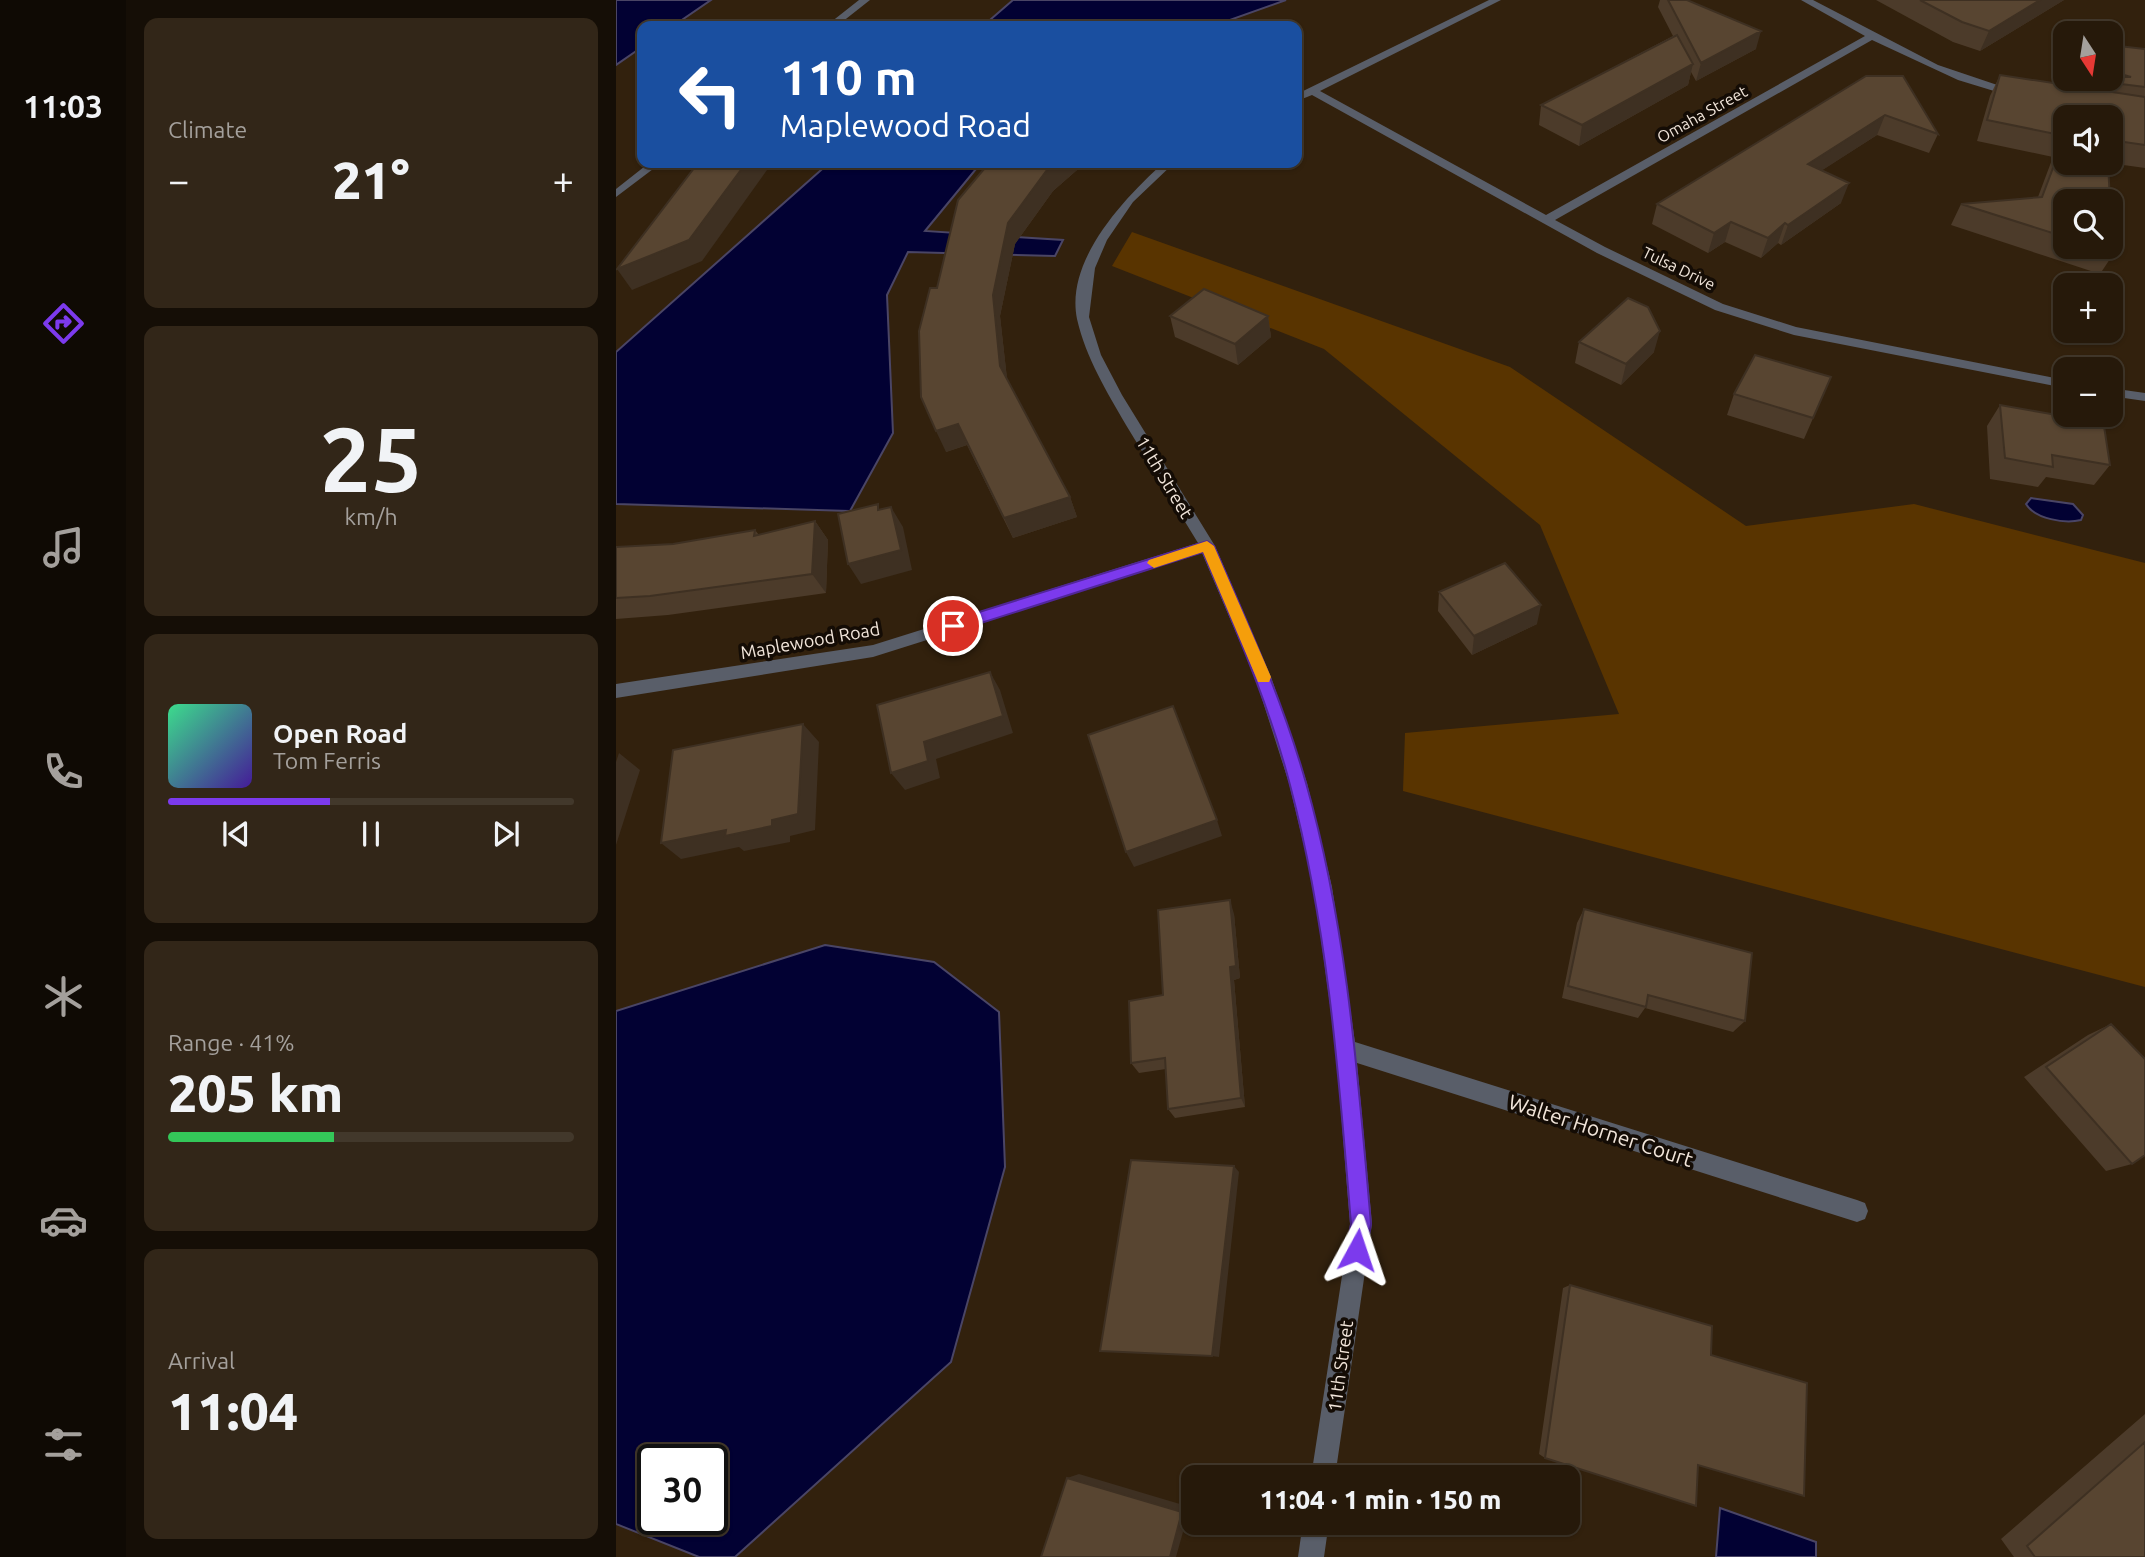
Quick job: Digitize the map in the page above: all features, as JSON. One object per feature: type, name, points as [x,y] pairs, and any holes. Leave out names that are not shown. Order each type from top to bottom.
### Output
[{"type":"street","points":[[838,21],[865,0]]},
{"type":"street","points":[[1302,96],[1496,0]]},
{"type":"street","points":[[1806,0],[1871,37],[1977,85],[2025,97]]},
{"type":"street","name":"Omaha Street","points":[[1548,219],[1871,37]]},
{"type":"street","name":"Tulsa Drive","points":[[1313,91],[1601,250],[1719,307],[1794,331],[2053,382]]},
{"type":"street","points":[[616,194],[650,168]]},
{"type":"street","name":"11th Street","points":[[1164,168],[1129,200],[1101,240],[1089,268],[1083,317],[1096,355],[1115,395],[1207,546],[1263,677],[1298,783],[1323,887],[1346,1049],[1361,1224],[1325,1465]]},
{"type":"street","points":[[2123,394],[2145,397]]},
{"type":"street","name":"Maplewood Road","points":[[616,691],[873,651],[1207,546]]},
{"type":"street","name":"Walter Horner Court","points":[[1346,1049],[1857,1211]]},
{"type":"street","points":[[1311,1557],[1314,1535]]},
{"type":"shaded area","points":[[616,0],[711,0],[680,21],[637,21],[637,50],[616,65]]},
{"type":"shaded area","points":[[1013,0],[1286,0],[1227,21],[989,21]]},
{"type":"shaded area","points":[[823,168],[977,168],[925,231],[1063,240],[1055,256],[908,252],[887,295],[893,433],[850,511],[616,504],[616,352]]},
{"type":"shaded area","points":[[1132,232],[1510,367],[1746,526],[1914,504],[2145,563],[2145,987],[1403,791],[1405,733],[1619,714],[1540,525],[1324,349],[1112,266]]},
{"type":"shaded area","points":[[2031,498],[2073,504],[2083,515],[2081,520],[2074,521],[2043,517],[2026,504]]},
{"type":"shaded area","points":[[825,945],[934,962],[999,1012],[1005,1167],[951,1362],[735,1557],[699,1557],[644,1535],[728,1535],[728,1444],[637,1444],[637,1532],[616,1524],[616,1011]]},
{"type":"shaded area","points":[[1720,1508],[1816,1542],[1816,1557],[1716,1557]]},
{"type":"building","points":[[1668,0],[1687,0],[1761,31],[1701,63]]},
{"type":"building","points":[[1920,0],[2040,0],[1989,31],[1962,22]]},
{"type":"building","points":[[1677,35],[1693,64],[1582,125],[1541,105]]},
{"type":"building","points":[[2123,46],[2145,49],[2145,87],[2123,84],[2123,77],[2131,77],[2123,75]]},
{"type":"building","points":[[2000,75],[2053,83],[2053,91],[2105,91],[2145,97],[2145,145],[2123,142],[2123,105],[2053,105],[2053,134],[1987,120]]},
{"type":"building","points":[[1866,76],[1903,76],[1938,134],[1885,115],[1808,164],[1849,183],[1788,225],[1785,223],[1768,238],[1731,222],[1714,233],[1657,204]]},
{"type":"building","points":[[694,168],[742,168],[689,240],[617,269]]},
{"type":"building","points":[[985,168],[1050,168],[1008,223],[993,295],[1000,366],[1070,497],[1004,518],[958,424],[936,431],[921,397],[919,331],[930,288],[937,288],[958,200]]},
{"type":"building","points":[[2053,168],[2053,175],[2109,175],[2109,189],[2053,189],[2053,233],[1961,204],[2042,197]]},
{"type":"building","points":[[1204,289],[1268,316],[1235,344],[1170,316]]},
{"type":"building","points":[[1628,298],[1648,307],[1660,331],[1626,364],[1579,342]]},
{"type":"building","points":[[1755,355],[1831,377],[1813,418],[1734,394]]},
{"type":"building","points":[[2000,405],[2053,414],[2053,427],[2104,427],[2110,465],[2052,455],[2053,467],[2005,458]]},
{"type":"building","points":[[878,504],[878,510],[891,507],[901,550],[848,564],[838,514]]},
{"type":"building","points":[[815,521],[812,574],[650,596],[616,598],[616,547],[673,544],[755,530],[754,536]]},
{"type":"building","points":[[1505,563],[1541,605],[1474,636],[1439,592]]},
{"type":"building","points":[[990,672],[1003,716],[924,742],[928,761],[891,773],[877,705]]},
{"type":"building","points":[[1173,706],[1217,820],[1126,852],[1088,735]]},
{"type":"building","points":[[803,724],[798,814],[772,820],[772,826],[725,836],[726,830],[661,843],[673,750]]},
{"type":"building","points":[[1230,900],[1236,966],[1230,967],[1241,1098],[1168,1109],[1165,1058],[1131,1063],[1129,1001],[1163,995],[1158,910]]},
{"type":"building","points":[[1584,909],[1752,953],[1745,1021],[1648,995],[1646,1007],[1568,986]]},
{"type":"building","points":[[2111,1024],[2145,1059],[2145,1155],[2132,1164],[2046,1067]]},
{"type":"building","points":[[1131,1160],[1234,1166],[1212,1356],[1100,1351]]},
{"type":"building","points":[[1570,1285],[1712,1326],[1711,1355],[1807,1383],[1804,1496],[1698,1465],[1696,1506],[1580,1469],[1580,1465],[1567,1465],[1545,1458]]},
{"type":"building","points":[[2145,1442],[2145,1557],[2035,1557],[2027,1546]]},
{"type":"building","points":[[1067,1478],[1181,1512],[1170,1557],[1041,1557]]},
{"type":"slow traffic","points":[[1154,563],[1207,546],[1263,677]]},
{"type":"route","points":[[953,626],[1207,546],[1263,677],[1298,783],[1323,887],[1346,1049],[1361,1224],[1357,1250]]}]
